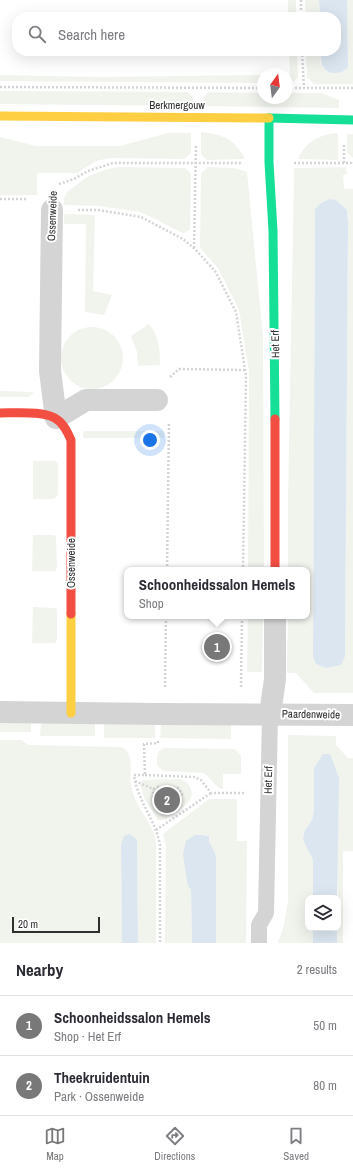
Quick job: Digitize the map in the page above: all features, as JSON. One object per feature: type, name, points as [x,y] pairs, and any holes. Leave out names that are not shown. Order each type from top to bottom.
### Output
[{"type":"street","name":"Berkmergouw","points":[[0,116],[197,117],[353,120]]},
{"type":"street","name":"Het Erf","points":[[269,118],[269,162],[273,230],[275,567]]},
{"type":"street","name":"Ossenweide","points":[[52,205],[50,370],[56,418],[65,428],[71,440],[71,713]]},
{"type":"street","points":[[0,413],[42,415],[56,418],[86,400],[163,407]]},
{"type":"street","name":"Het Erf","points":[[270,714],[274,679],[275,619]]},
{"type":"street","points":[[0,712],[270,714]]},
{"type":"street","name":"Paardenweide","points":[[270,714],[353,715]]},
{"type":"lane","name":"Het Erf","points":[[259,943],[259,925],[266,913],[270,714]]},
{"type":"path","points":[[301,0],[301,12]]},
{"type":"path","points":[[302,56],[304,88]]},
{"type":"path","points":[[0,87],[257,88]]},
{"type":"path","points":[[194,248],[198,87]]},
{"type":"path","points":[[293,88],[353,88]]},
{"type":"path","name":"Ossenweide","points":[[52,205],[52,186],[74,179],[88,171],[113,163],[196,164],[269,162],[350,163],[353,165]]},
{"type":"path","points":[[0,199],[98,210],[141,217],[183,239],[194,248],[215,271],[236,312],[246,376],[243,567]]},
{"type":"path","points":[[170,377],[179,369],[244,370]]},
{"type":"path","points":[[163,407],[167,567]]},
{"type":"path","points":[[145,774],[144,744],[158,743],[166,619]]},
{"type":"path","points":[[241,713],[242,619]]},
{"type":"path","points":[[160,943],[160,845],[156,830],[141,801],[134,775],[145,774],[194,777],[201,780],[211,793]]},
{"type":"path","points":[[135,781],[153,789],[158,787],[178,788],[182,794],[180,801],[167,808],[161,808],[153,797],[153,789]]},
{"type":"path","points":[[156,830],[211,793],[268,793]]},
{"type":"shaded area","points":[[288,0],[296,0],[296,12],[288,12]]},
{"type":"shaded area","points":[[305,0],[319,0],[320,12],[306,12]]},
{"type":"shaded area","points":[[319,0],[347,0],[348,67],[342,72],[331,73],[327,71],[321,62],[320,56],[341,56],[341,12],[320,12]]},
{"type":"shaded area","points":[[347,0],[353,0],[353,84],[314,84],[307,77],[306,56],[320,56],[322,66],[328,72],[342,72],[348,66]]},
{"type":"shaded area","points":[[289,56],[297,56],[298,77],[293,83],[293,68],[290,68]]},
{"type":"shaded area","points":[[0,75],[100,77],[257,75],[257,83],[0,81]]},
{"type":"shaded area","points":[[0,91],[188,92],[193,97],[192,106],[0,104]]},
{"type":"shaded area","points":[[208,92],[257,93],[257,104],[293,104],[293,93],[321,93],[339,100],[339,108],[203,106],[203,98]]},
{"type":"shaded area","points":[[201,132],[222,136],[232,142],[245,159],[207,160],[201,154]]},
{"type":"shaded area","points":[[168,133],[191,133],[191,153],[184,159],[110,158],[96,161],[77,173],[37,174],[37,195],[0,195],[0,137],[36,146],[120,146]]},
{"type":"shaded area","points":[[338,133],[338,160],[298,159],[305,148],[314,140],[325,135]]},
{"type":"shaded area","points":[[347,134],[353,134],[353,158],[347,152]]},
{"type":"shaded area","points":[[119,167],[185,168],[191,174],[190,230],[183,233],[141,212],[98,206],[64,205],[64,198],[67,192],[87,177],[107,169]]},
{"type":"shaded area","points":[[208,167],[235,168],[247,172],[263,337],[264,567],[248,567],[249,371],[239,310],[218,268],[200,248],[201,173]]},
{"type":"shaded area","points":[[346,167],[347,174],[343,175],[344,189],[353,189],[353,693],[314,693],[296,673],[287,673],[288,619],[310,619],[310,567],[288,567],[294,168]],"holes":[[[336,200],[347,210],[345,656],[313,656],[315,209],[321,203]]]},
{"type":"shaded area","points":[[330,199],[336,200],[347,210],[348,223],[345,656],[341,665],[326,668],[316,664],[313,656],[315,209],[321,203]]},
{"type":"shaded area","points":[[64,214],[95,215],[93,291],[112,295],[104,315],[85,312],[86,224],[64,224]]},
{"type":"shaded area","points":[[149,324],[155,333],[158,343],[160,365],[138,366],[137,352],[131,336]]},
{"type":"shaded area","points":[[92,327],[109,332],[114,336],[118,341],[123,358],[118,375],[114,380],[109,384],[92,389],[75,384],[70,380],[66,375],[61,358],[66,341],[70,336],[75,332]]},
{"type":"shaded area","points":[[0,391],[34,392],[28,397],[0,397]]},
{"type":"shaded area","points":[[84,431],[164,431],[164,438],[83,438]]},
{"type":"shaded area","points":[[33,461],[55,461],[58,464],[58,495],[54,499],[33,499]]},
{"type":"shaded area","points":[[33,535],[56,536],[56,571],[32,571]]},
{"type":"shaded area","points":[[33,607],[56,608],[57,640],[55,643],[32,643]]},
{"type":"shaded area","points":[[248,619],[263,619],[262,672],[247,672]]},
{"type":"shaded area","points":[[0,722],[31,722],[31,732],[0,732]]},
{"type":"shaded area","points":[[41,723],[95,724],[95,736],[40,736]]},
{"type":"shaded area","points":[[104,724],[155,725],[155,738],[104,738]]},
{"type":"shaded area","points":[[161,725],[231,725],[231,739],[160,738]]},
{"type":"shaded area","points":[[288,735],[336,736],[336,745],[348,758],[353,758],[353,851],[343,851],[343,943],[337,943],[337,931],[341,931],[341,895],[338,895],[330,754],[323,754],[314,768],[314,811],[312,820],[304,832],[303,840],[313,860],[313,895],[305,895],[305,931],[313,931],[313,943],[278,943],[284,925],[288,901]]},
{"type":"shaded area","points":[[0,740],[21,740],[28,745],[121,747],[125,749],[130,758],[131,786],[137,804],[154,832],[156,843],[156,943],[138,943],[137,841],[121,845],[122,943],[0,943]]},
{"type":"shaded area","points":[[164,748],[235,749],[241,756],[241,774],[223,774],[223,789],[217,786],[203,773],[163,771],[157,765],[157,759],[158,753]]},
{"type":"shaded area","points":[[323,754],[330,754],[339,778],[337,895],[313,895],[313,860],[303,840],[304,832],[312,820],[314,811],[314,768]]},
{"type":"shaded area","points":[[181,779],[191,788],[191,798],[185,806],[166,819],[158,820],[145,800],[140,784],[143,780]]},
{"type":"shaded area","points":[[209,799],[237,799],[237,841],[247,841],[246,943],[216,943],[216,856],[210,843],[204,835],[195,835],[191,889],[192,943],[165,943],[166,845],[163,834]]},
{"type":"shaded area","points":[[130,834],[137,840],[138,943],[122,943],[121,845],[124,836]]},
{"type":"shaded area","points":[[195,835],[209,836],[209,843],[216,856],[216,943],[192,943],[191,889],[188,886],[183,855],[186,841]]},
{"type":"shaded area","points":[[313,931],[337,931],[337,943],[313,943]]},
{"type":"traffic: fast","points":[[269,118],[353,120]]},
{"type":"traffic: fast","points":[[269,118],[269,162],[273,231],[275,419]]},
{"type":"traffic: slow","points":[[0,116],[269,118]]},
{"type":"traffic: slow","points":[[71,614],[71,713]]},
{"type":"traffic: jam","points":[[0,413],[31,413],[54,417],[63,425],[71,440],[71,614]]},
{"type":"traffic: jam","points":[[275,419],[275,567]]},
{"type":"place","name":"Schoonheidssalon Hemels","points":[[217,647]]},
{"type":"place","name":"Theekruidentuin","points":[[167,800]]}]
